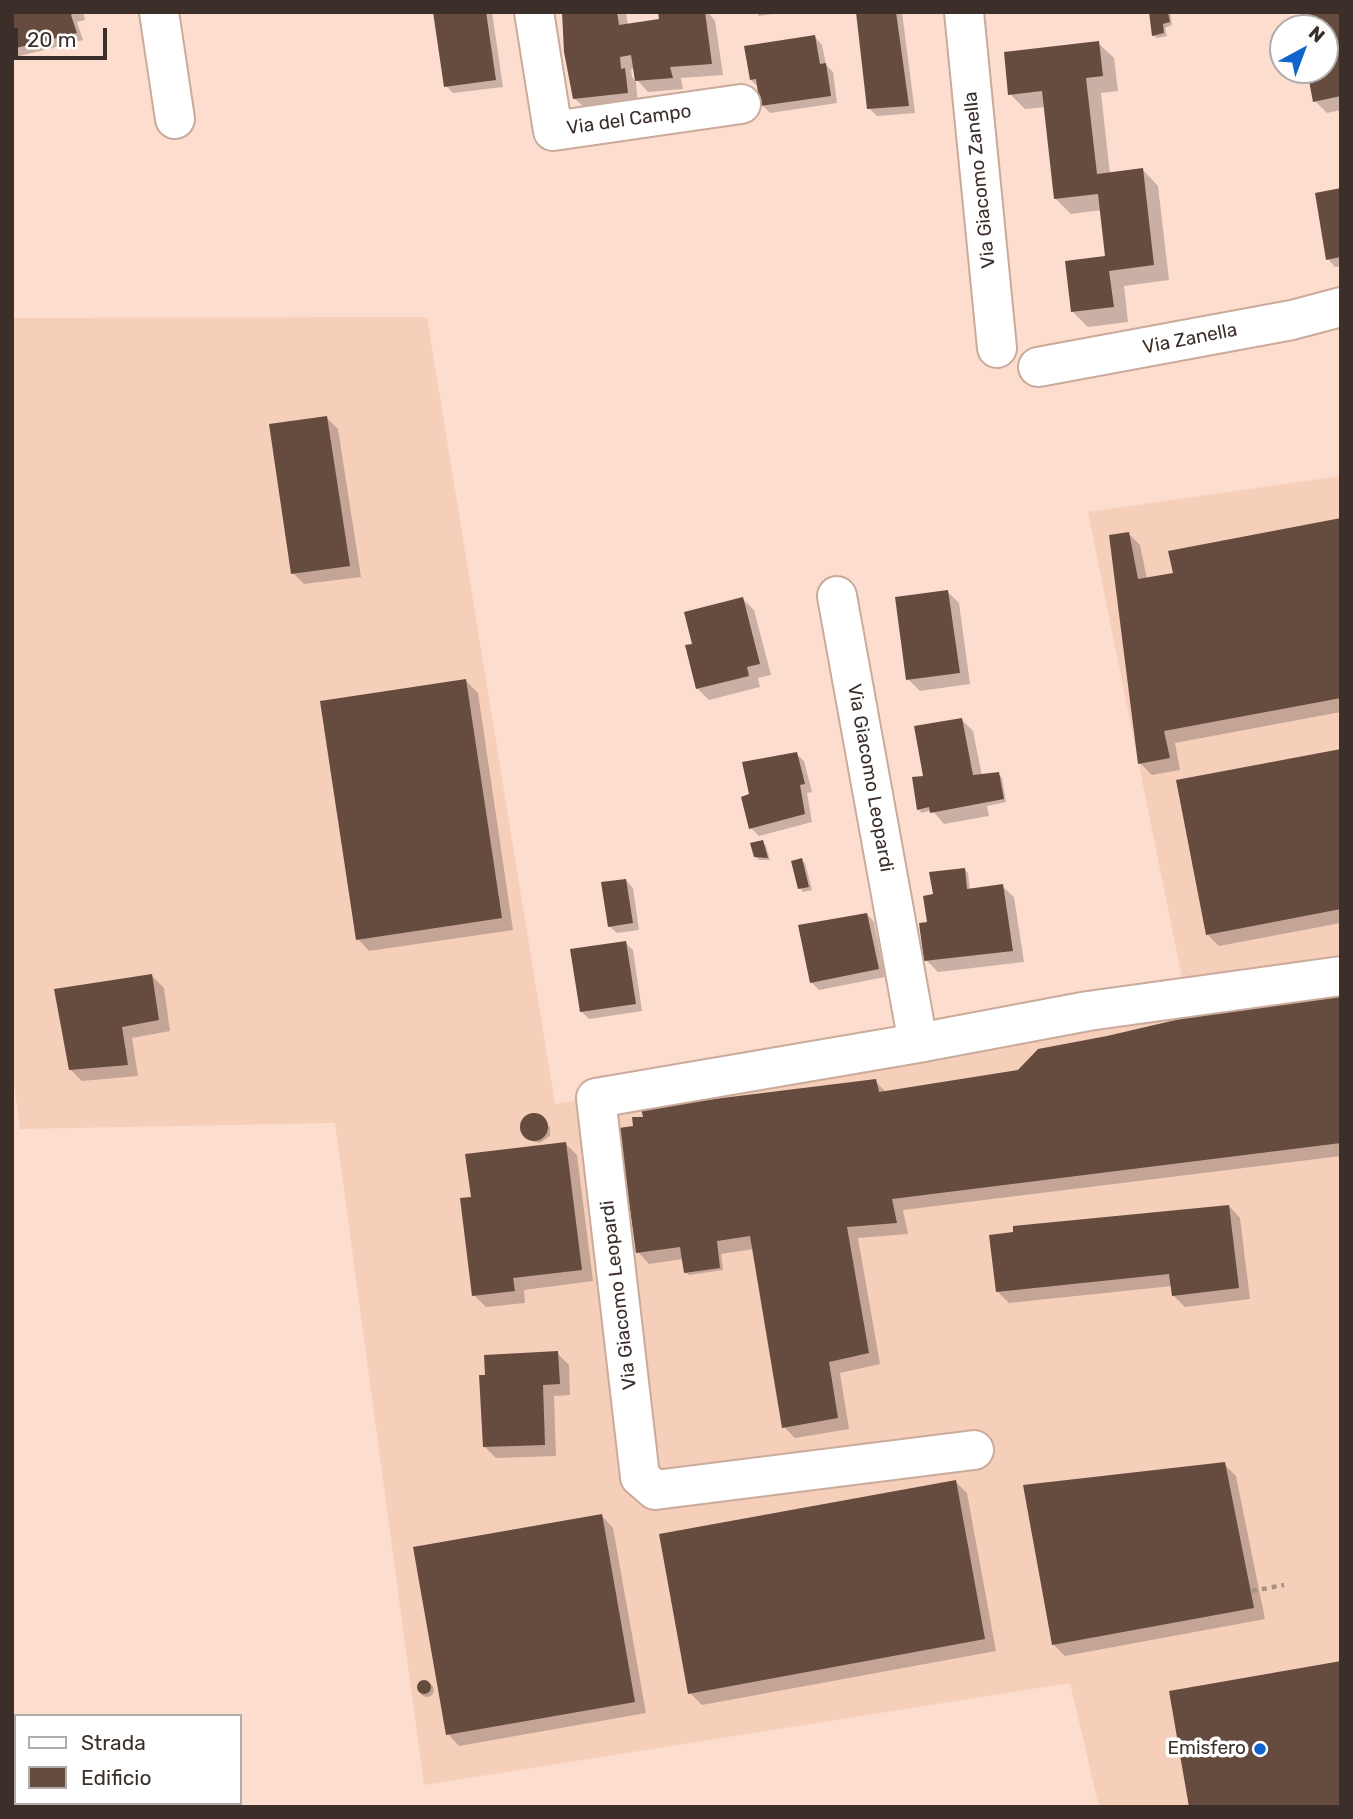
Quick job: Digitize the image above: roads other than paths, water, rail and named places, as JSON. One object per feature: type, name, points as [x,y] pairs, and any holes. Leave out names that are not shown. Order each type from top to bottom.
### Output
[{"type":"street","points":[[159,12],[175,119]]},
{"type":"street","name":"Via del Campo","points":[[534,12],[553,131],[741,104]]},
{"type":"street","name":"Via Giacomo Zanella","points":[[964,12],[997,348]]},
{"type":"street","name":"Via Zanella","points":[[1038,367],[1292,320],[1341,307]]},
{"type":"street","name":"Via Giacomo Leopardi","points":[[837,596],[918,1043]]},
{"type":"street","name":"Via Giacomo Leopardi","points":[[974,1450],[655,1490],[640,1477],[596,1098],[1088,1011],[1341,976]]},
{"type":"place","name":"Emisfero","points":[[1260,1749]]}]
